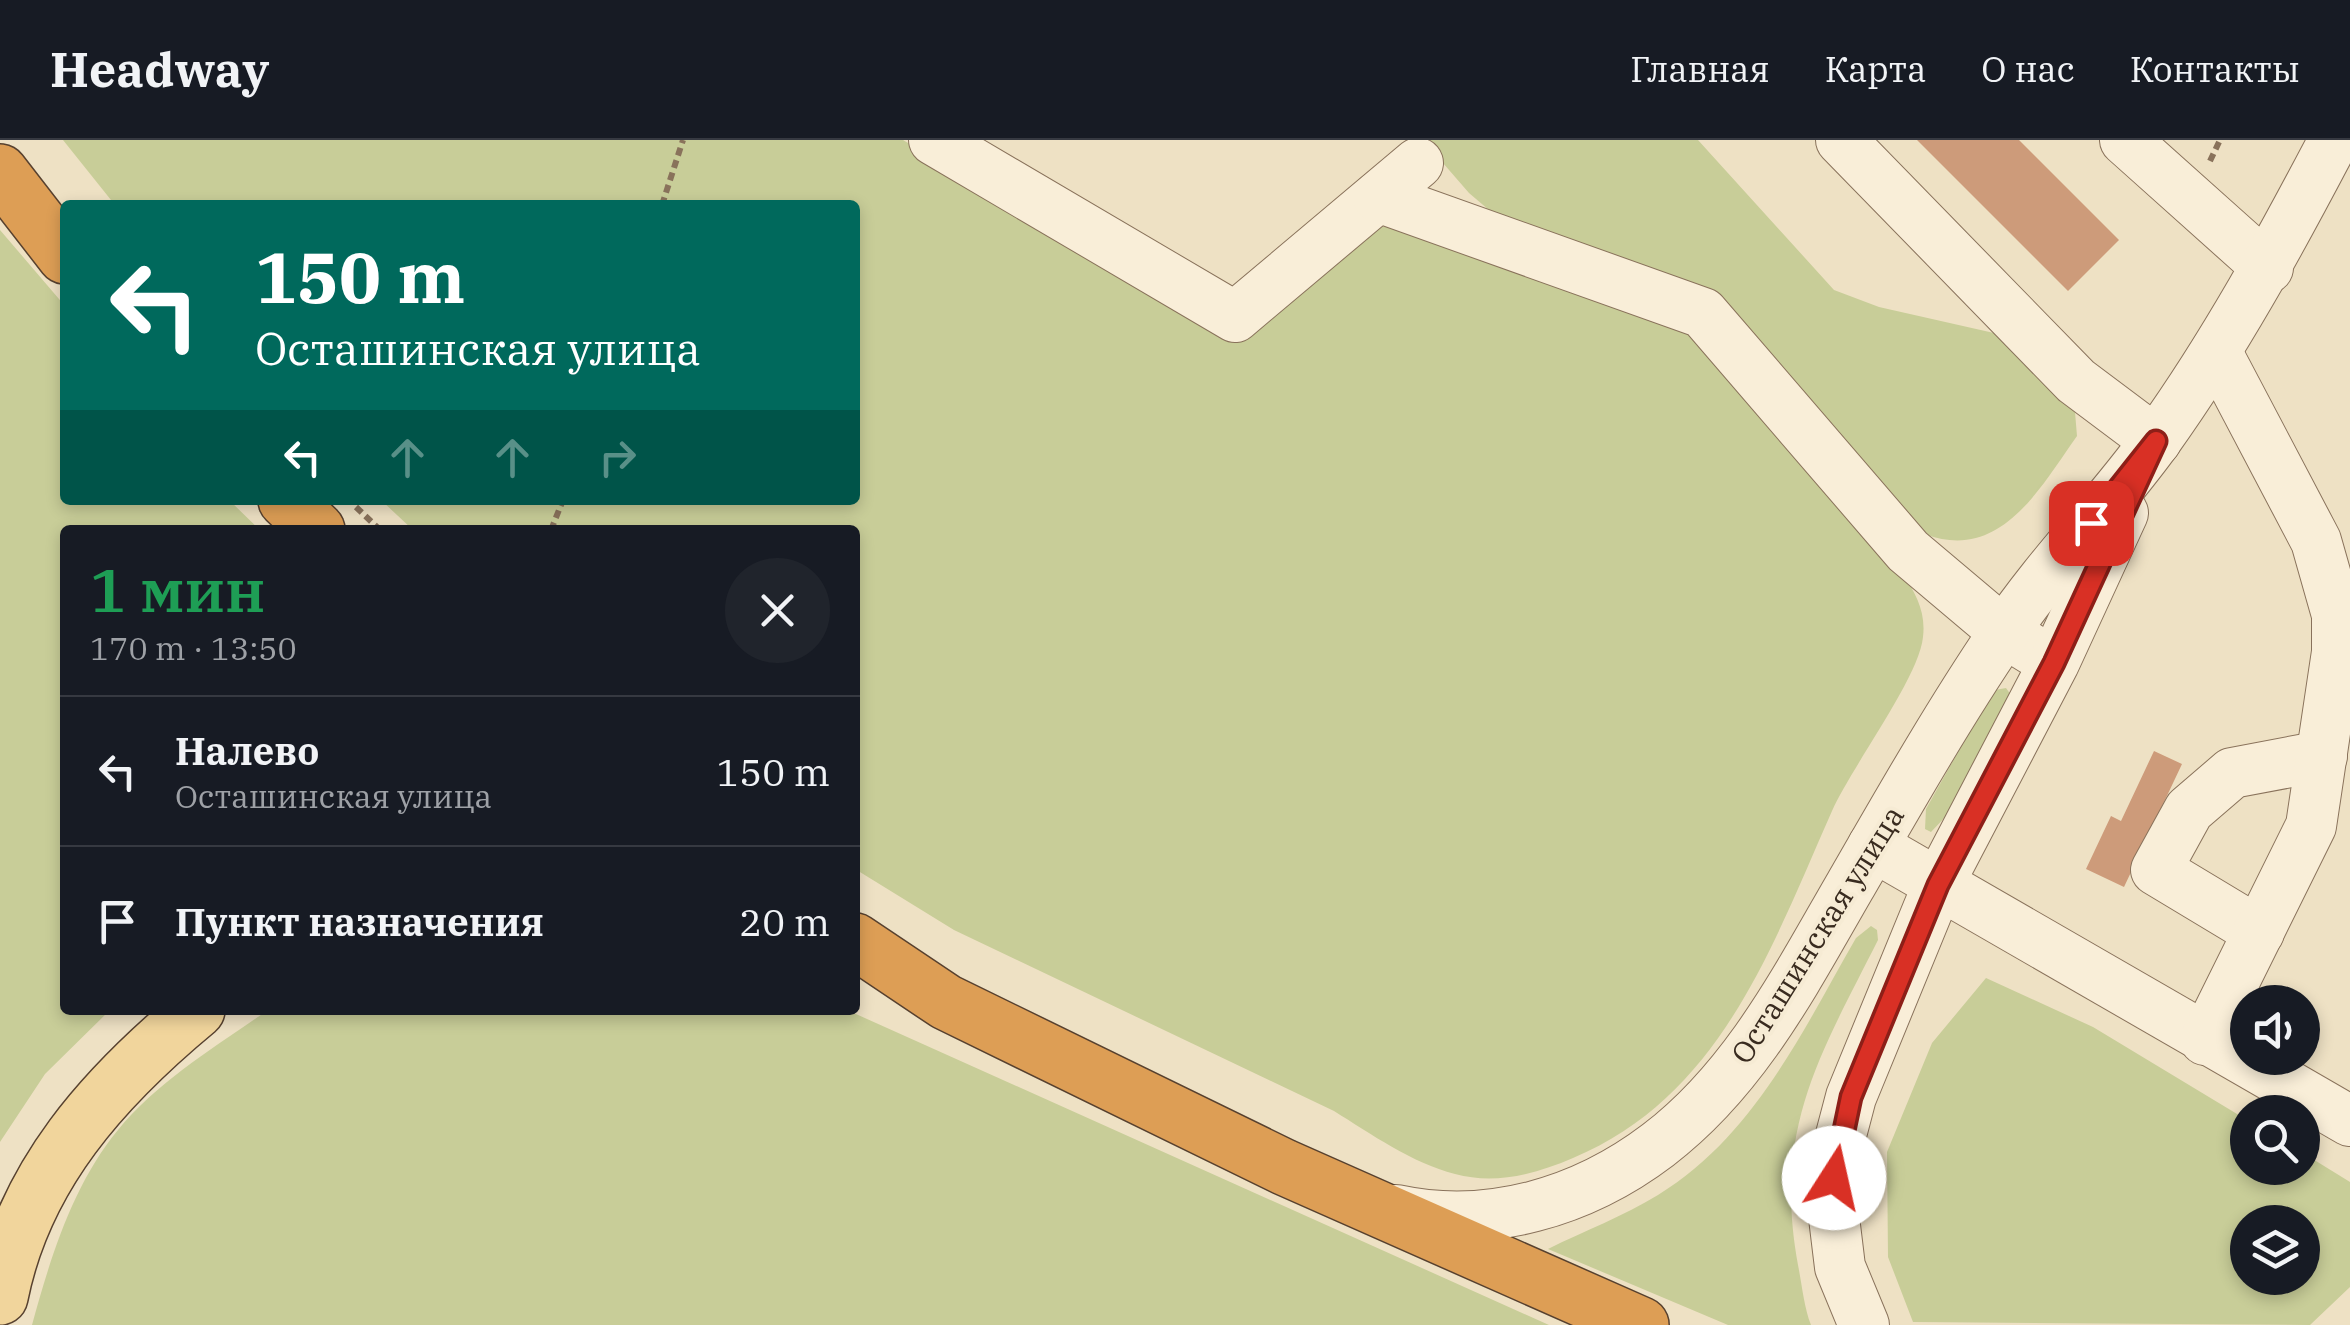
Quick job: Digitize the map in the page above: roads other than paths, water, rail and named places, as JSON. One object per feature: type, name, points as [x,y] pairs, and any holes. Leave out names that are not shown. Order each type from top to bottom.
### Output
[{"type":"highway","points":[[0,172],[60,250]]},
{"type":"highway","points":[[291,505],[311,525]]},
{"type":"highway","points":[[860,945],[946,1002],[1344,1194],[1641,1325]]},
{"type":"main road","points":[[860,973],[946,1002]]},
{"type":"main road","points":[[0,1297],[31,1204],[62,1147],[98,1101],[192,1015]]},
{"type":"street","points":[[934,140],[1236,317],[1378,198],[1408,152],[1477,232]]},
{"type":"street","points":[[1842,140],[2076,381],[2156,441]]},
{"type":"street","points":[[2124,140],[2268,268]]},
{"type":"street","name":"Осташинская улица","points":[[1344,1194],[1399,1211],[1476,1217],[1557,1200],[1625,1168],[1657,1146],[1722,1086],[1792,987],[2004,632],[2156,441],[2216,351],[2268,268],[2334,140]]},
{"type":"street","points":[[1378,198],[1703,313],[1908,551],[2004,632],[2054,663]]},
{"type":"street","points":[[2205,1040],[2312,826],[2344,632],[2316,541],[2216,351]]},
{"type":"street","name":"Осташинская улица","points":[[1864,1325],[1840,1267],[1834,1232],[1836,1154],[1851,1097],[1938,885],[2054,663],[2156,441]]},
{"type":"street","points":[[2258,932],[2156,870],[2188,810],[2232,773],[2322,756]]},
{"type":"street","points":[[1873,846],[2350,1121]]}]
